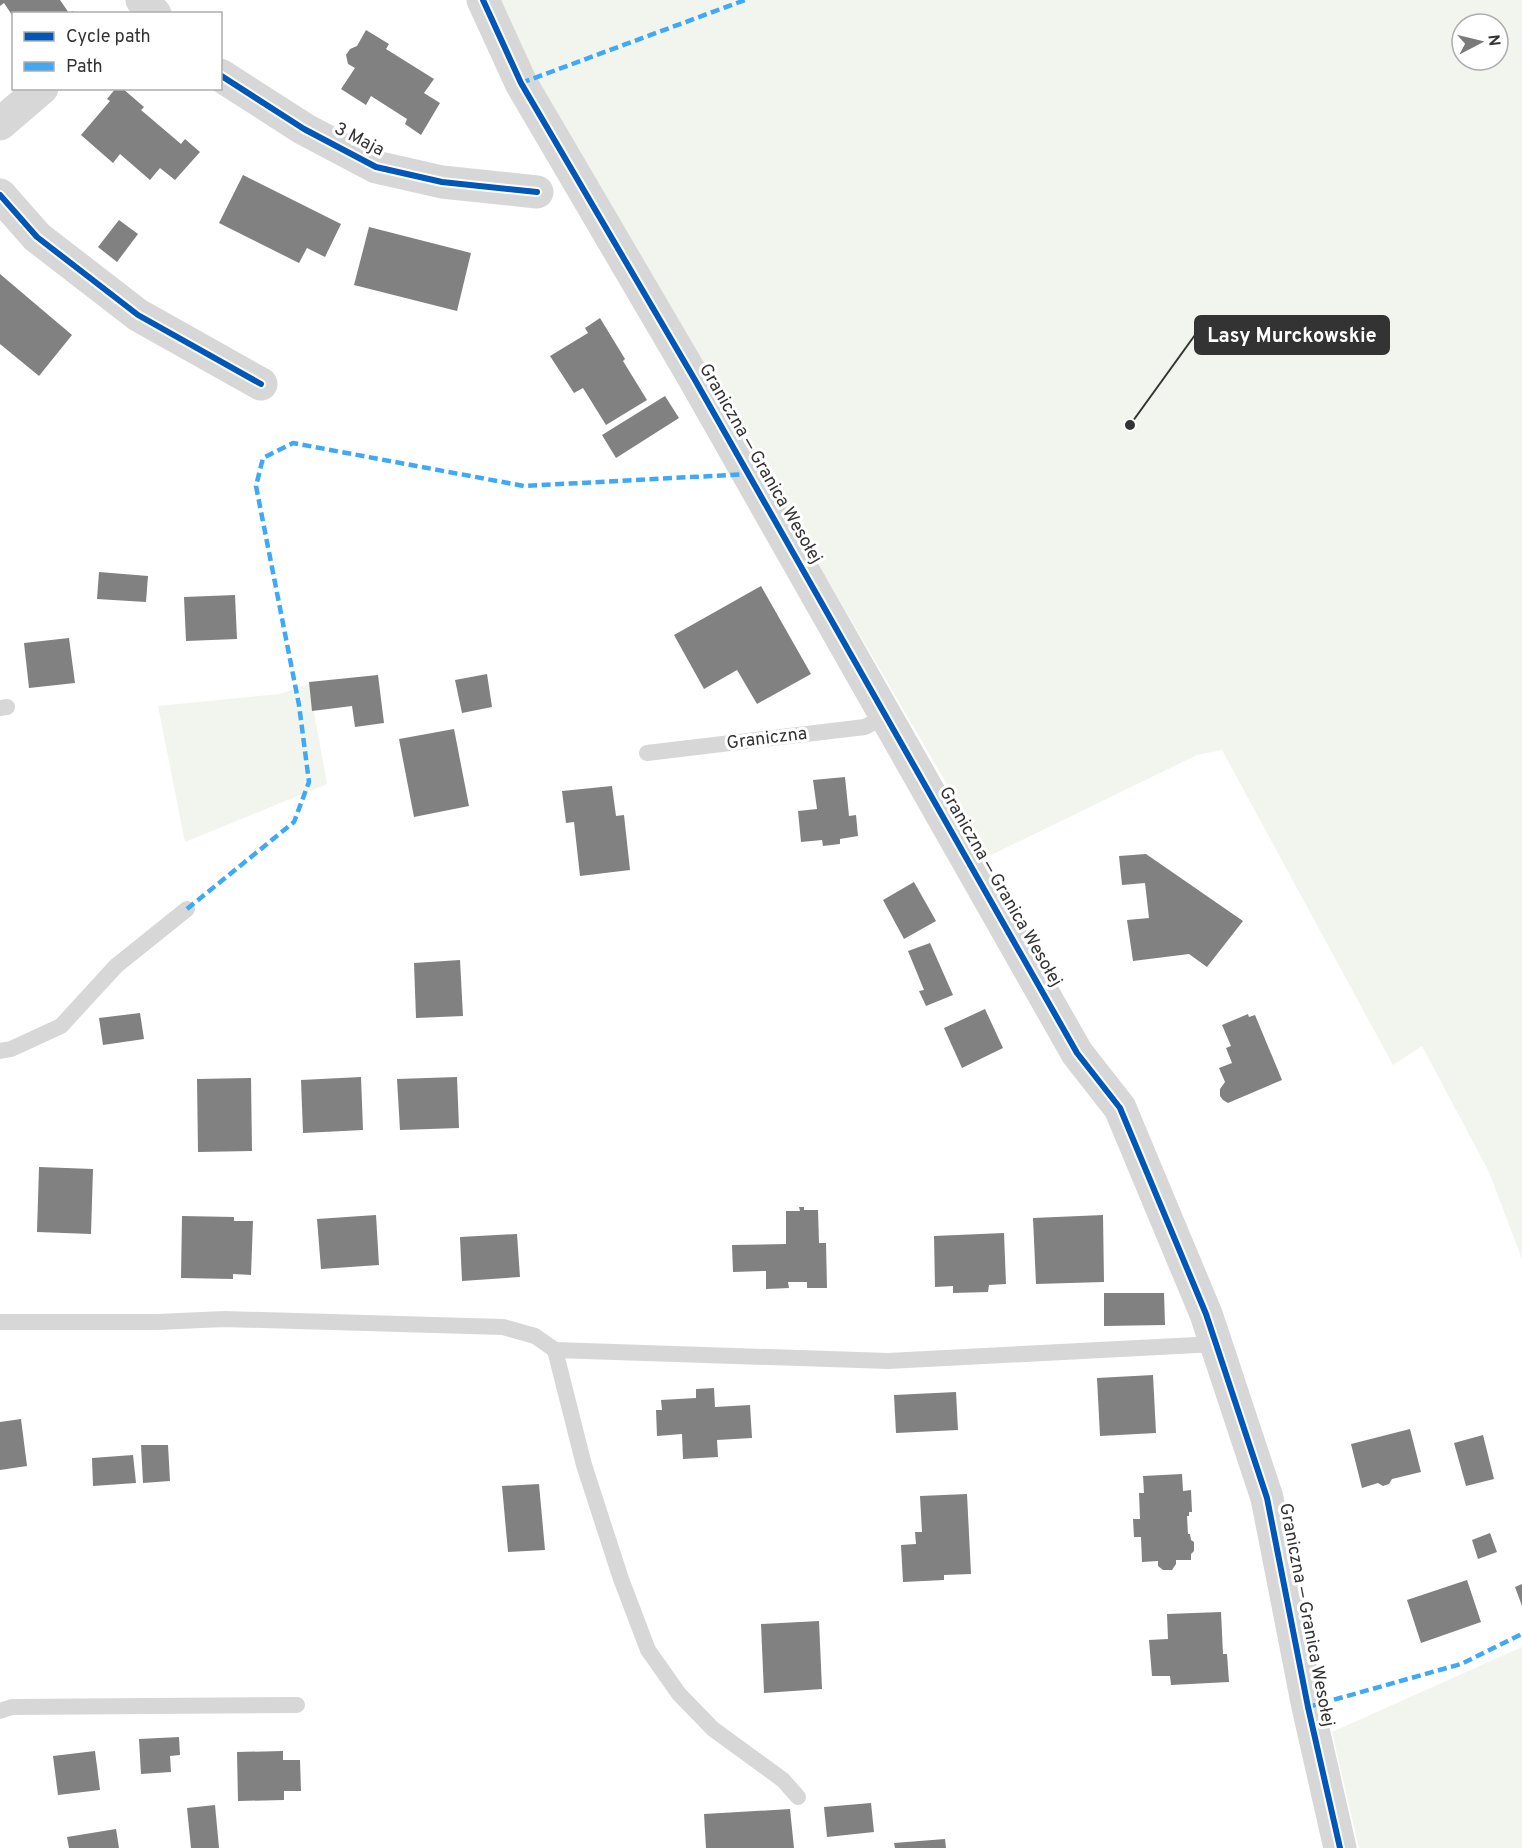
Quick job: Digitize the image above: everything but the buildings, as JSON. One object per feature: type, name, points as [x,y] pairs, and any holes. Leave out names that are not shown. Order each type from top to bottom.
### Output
[{"type":"street","name":"Graniczna — Granica Wesołej","points":[[483,0],[521,83],[689,370],[1077,1053],[1120,1108],[1206,1314],[1267,1498],[1308,1707],[1340,1848]]},
{"type":"street","name":"3 Maja","points":[[222,76],[304,129],[376,167],[442,182],[537,192]]},
{"type":"street","points":[[0,124],[40,90]]},
{"type":"street","points":[[0,195],[37,237],[138,315],[261,384]]},
{"type":"lane","name":"Graniczna","points":[[647,753],[865,727],[885,716]]},
{"type":"lane","points":[[0,1051],[11,1049],[61,1026],[116,966],[187,909]]},
{"type":"lane","points":[[0,1322],[156,1323],[225,1319],[503,1327],[536,1336],[555,1350],[888,1361],[1216,1344]]},
{"type":"lane","points":[[555,1350],[584,1465],[621,1579],[648,1650],[679,1694],[713,1729],[783,1780],[798,1797]]},
{"type":"lane","points":[[0,1711],[12,1707],[297,1705]]},
{"type":"shaded area","points":[[498,0],[1522,0],[1522,1259],[1489,1172],[1422,1046],[1393,1065],[1222,750],[1197,755],[989,856],[547,100]]},
{"type":"shaded area","points":[[309,684],[327,784],[185,842],[158,706],[280,694]]},
{"type":"shaded area","points":[[1522,1647],[1522,1848],[1359,1848],[1332,1732]]},
{"type":"marked path","points":[[521,83],[745,0]]},
{"type":"marked path","points":[[187,909],[294,822],[309,782],[299,705],[256,486],[263,458],[293,443],[524,486],[748,474]]},
{"type":"marked path","points":[[1308,1707],[1461,1664],[1522,1634]]},
{"type":"cycle path","points":[[483,0],[521,83],[695,380],[1077,1053],[1120,1108],[1206,1314],[1267,1498],[1308,1707],[1340,1848]]},
{"type":"cycle path","points":[[222,76],[304,129],[376,167],[442,182],[537,192]]},
{"type":"cycle path","points":[[0,195],[37,237],[138,315],[261,384]]},
{"type":"place","name":"Lasy Murckowskie","points":[[1130,425]]}]
